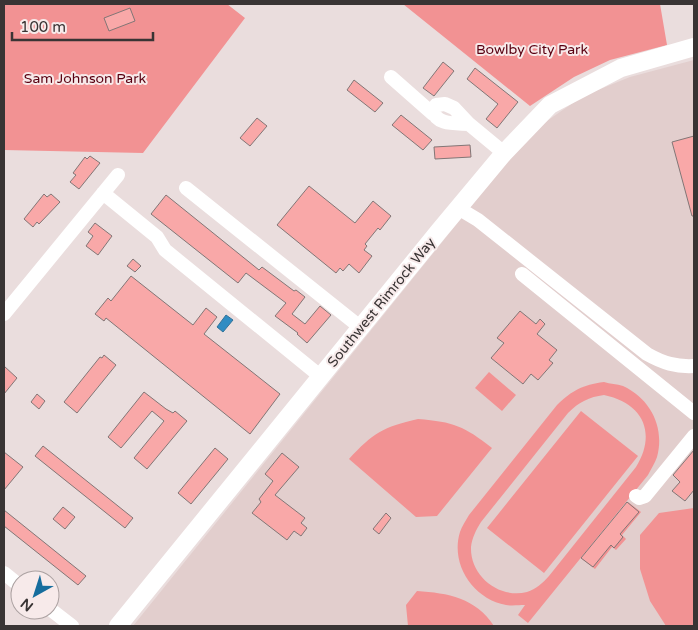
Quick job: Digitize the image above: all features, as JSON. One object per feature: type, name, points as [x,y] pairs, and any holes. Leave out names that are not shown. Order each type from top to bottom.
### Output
[{"type":"main road","name":"Southwest Rimrock Way","points":[[118,626],[458,208],[504,153],[550,105],[620,68],[694,47]]},
{"type":"street","points":[[390,77],[438,119],[444,122],[469,124],[504,153]]},
{"type":"street","points":[[4,314],[118,175]]},
{"type":"street","points":[[186,188],[360,327]]},
{"type":"street","points":[[103,193],[157,236],[165,250],[320,376]]},
{"type":"street","points":[[458,208],[478,220],[647,354],[663,363],[694,366]]},
{"type":"street","points":[[522,274],[694,413]]},
{"type":"street","points":[[636,496],[639,498],[645,496],[694,436]]},
{"type":"street","points":[[60,617],[72,626]]},
{"type":"shaded area","points":[[694,60],[694,626],[133,626],[505,164],[544,123],[583,96],[630,77]]},
{"type":"green space","name":"Sam Johnson Park","points":[[4,4],[227,4],[245,18],[143,153],[4,150]]},
{"type":"green space","name":"Bowlby City Park","points":[[403,4],[660,4],[667,45],[610,60],[574,77],[530,106]]},
{"type":"green space","points":[[489,372],[516,395],[502,411],[475,388]]},
{"type":"green space","points":[[604,382],[623,386],[641,398],[654,415],[657,425],[659,446],[657,457],[648,475],[528,623],[518,615],[525,605],[508,605],[494,601],[483,596],[474,588],[461,568],[458,556],[460,532],[469,515],[557,405],[578,389]],"holes":[[[604,395],[617,399],[637,412],[645,431],[645,443],[636,467],[549,576],[539,585],[527,592],[517,593],[506,592],[488,583],[475,567],[472,558],[472,540],[481,522],[572,409],[584,401],[599,396]]]},
{"type":"green space","points":[[581,411],[638,456],[544,573],[487,528]]},
{"type":"green space","points":[[418,419],[458,426],[492,448],[437,516],[416,517],[349,459],[379,432]]},
{"type":"green space","points":[[628,502],[641,512],[622,535],[626,539],[616,550],[612,547],[595,569],[582,559]]},
{"type":"green space","points":[[694,508],[694,626],[666,626],[650,601],[640,569],[640,535],[659,513]]},
{"type":"green space","points":[[417,591],[440,593],[470,603],[479,609],[494,626],[408,626],[406,605]]},
{"type":"water","points":[[226,315],[233,320],[223,332],[217,327]]},
{"type":"building","points":[[130,8],[135,21],[109,31],[104,18]]},
{"type":"building","points":[[443,62],[454,71],[434,96],[423,88]]},
{"type":"building","points":[[475,68],[518,102],[497,128],[486,119],[498,104],[467,79]]},
{"type":"building","points":[[354,80],[383,103],[375,112],[347,90]]},
{"type":"building","points":[[401,115],[432,140],[423,150],[392,125]]},
{"type":"building","points":[[257,118],[267,126],[250,146],[240,138]]},
{"type":"building","points":[[694,136],[694,216],[692,216],[672,142]]},
{"type":"building","points":[[470,145],[471,157],[435,159],[434,147]]},
{"type":"building","points":[[90,156],[100,163],[79,189],[70,182],[76,175],[73,173],[85,157],[87,159]]},
{"type":"building","points":[[309,186],[355,223],[373,201],[391,216],[365,244],[367,246],[364,250],[372,256],[359,273],[349,264],[343,271],[340,268],[336,273],[277,225]]},
{"type":"building","points":[[44,194],[47,197],[51,194],[60,202],[39,224],[37,222],[33,227],[24,219]]},
{"type":"building","points":[[166,195],[259,270],[262,267],[305,297],[292,314],[305,324],[320,306],[331,315],[307,343],[298,333],[275,316],[286,303],[246,273],[238,283],[151,214]]},
{"type":"building","points":[[95,223],[112,236],[98,255],[86,246],[93,236],[88,232]]},
{"type":"building","points":[[133,259],[141,266],[135,272],[127,266]]},
{"type":"building","points":[[131,276],[193,325],[206,308],[217,317],[204,334],[280,394],[250,434],[106,318],[104,321],[95,314],[108,298],[111,301]]},
{"type":"building","points":[[520,311],[536,324],[540,319],[545,324],[537,334],[557,350],[549,360],[553,363],[538,380],[531,374],[523,384],[491,358],[504,343],[497,338]]},
{"type":"building","points":[[104,355],[116,365],[77,413],[64,402],[100,357],[102,358]]},
{"type":"building","points":[[4,366],[17,378],[4,394]]},
{"type":"building","points":[[144,392],[166,409],[173,413],[175,411],[187,421],[147,469],[134,458],[164,421],[152,411],[121,448],[108,437]]},
{"type":"building","points":[[37,394],[45,401],[39,409],[31,402]]},
{"type":"building","points":[[43,446],[133,518],[125,528],[35,456]]},
{"type":"building","points":[[215,448],[228,459],[191,504],[178,493]]},
{"type":"building","points":[[694,450],[694,490],[685,501],[672,491],[680,482],[673,475]]},
{"type":"building","points":[[4,452],[23,467],[4,490]]},
{"type":"building","points":[[282,453],[299,467],[275,495],[305,518],[301,523],[307,528],[301,536],[294,531],[287,540],[252,513],[261,502],[259,499],[273,481],[265,474]]},
{"type":"building","points":[[627,502],[639,512],[620,534],[623,537],[614,548],[611,545],[593,567],[581,558]]},
{"type":"building","points":[[63,507],[75,517],[65,529],[53,519]]},
{"type":"building","points":[[4,510],[86,576],[78,585],[4,526]]},
{"type":"building","points":[[386,513],[391,518],[379,534],[373,529]]}]
